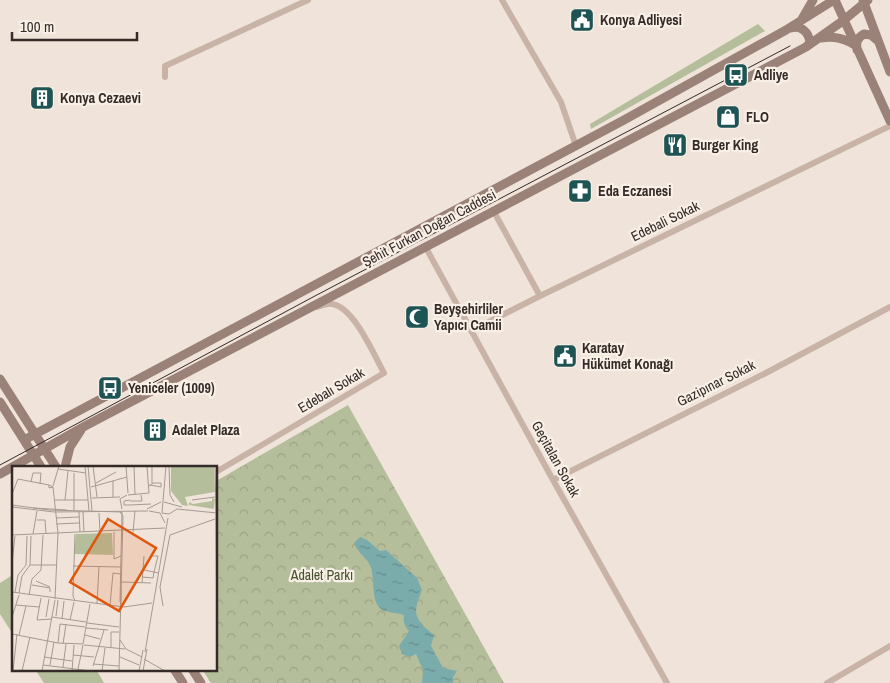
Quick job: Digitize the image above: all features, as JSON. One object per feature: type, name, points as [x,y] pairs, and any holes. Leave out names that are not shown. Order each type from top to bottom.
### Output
[{"type":"street","points":[[164,77],[165,66],[308,0]]},
{"type":"street","points":[[502,0],[560,102],[576,146]]},
{"type":"street","points":[[800,22],[813,0]]},
{"type":"street","points":[[834,0],[840,23],[856,48],[890,121]]},
{"type":"street","name":"Şehit Furkan Doğan Caddesi","points":[[24,440],[576,146],[786,30],[834,0]]},
{"type":"street","points":[[867,1],[869,15],[889,68]]},
{"type":"street","name":"Şehit Furkan Doğan Caddesi","points":[[17,466],[85,426],[806,47],[867,1]]},
{"type":"street","points":[[786,30],[793,27],[800,28],[806,32],[810,42],[806,47]]},
{"type":"street","points":[[856,48],[859,37],[864,34],[871,35],[878,40]]},
{"type":"street","points":[[818,39],[838,38],[856,48]]},
{"type":"street","name":"Edebali Sokak","points":[[471,331],[890,126]]},
{"type":"street","points":[[493,210],[540,296]]},
{"type":"street","name":"Geçitalan Sokak","points":[[425,246],[552,480],[667,683]]},
{"type":"street","name":"Edebalı Sokak","points":[[218,471],[384,373],[354,320],[342,309],[332,304],[306,309]]},
{"type":"street","name":"Gazipınar Sokak","points":[[552,480],[755,378],[890,307]]},
{"type":"street","points":[[0,379],[55,466]]},
{"type":"street","points":[[0,402],[40,466]]},
{"type":"street","points":[[65,466],[70,447],[85,426]]},
{"type":"street","points":[[827,683],[890,646]]},
{"type":"street","points":[[175,670],[183,683]]},
{"type":"street","points":[[193,670],[201,683]]},
{"type":"green space","points":[[758,24],[765,31],[591,129],[590,124]]},
{"type":"green space","name":"Adalet Parkı","points":[[348,405],[504,683],[211,683],[203,670],[218,670],[218,480]]},
{"type":"green space","points":[[12,575],[12,633],[0,614],[0,583]]},
{"type":"green space","points":[[36,670],[97,670],[104,683],[44,683]]},
{"type":"water","points":[[360,537],[367,540],[380,551],[386,550],[417,578],[422,590],[417,605],[417,616],[422,625],[434,635],[431,646],[443,668],[457,671],[453,677],[453,683],[422,683],[423,670],[416,654],[410,657],[402,654],[399,646],[409,631],[404,623],[404,615],[385,611],[377,604],[370,565],[354,543]]},
{"type":"tram line","points":[[0,465],[313,297],[790,46]]},
{"type":"place","name":"Konya Adliyesi","points":[[582,20]]},
{"type":"place","name":"Adliye","points":[[736,75]]},
{"type":"place","name":"Konya Cezaevi","points":[[42,98]]},
{"type":"place","name":"FLO","points":[[728,117]]},
{"type":"place","name":"Burger King","points":[[675,145]]},
{"type":"place","name":"Eda Eczanesi","points":[[580,191]]},
{"type":"place","name":"Beyşehirliler Yapıcı Camii","points":[[417,317]]},
{"type":"place","name":"Karatay Hükümet Konağı","points":[[565,356]]},
{"type":"place","name":"Yeniceler (1009)","points":[[110,388]]},
{"type":"place","name":"Adalet Plaza","points":[[155,430]]}]
